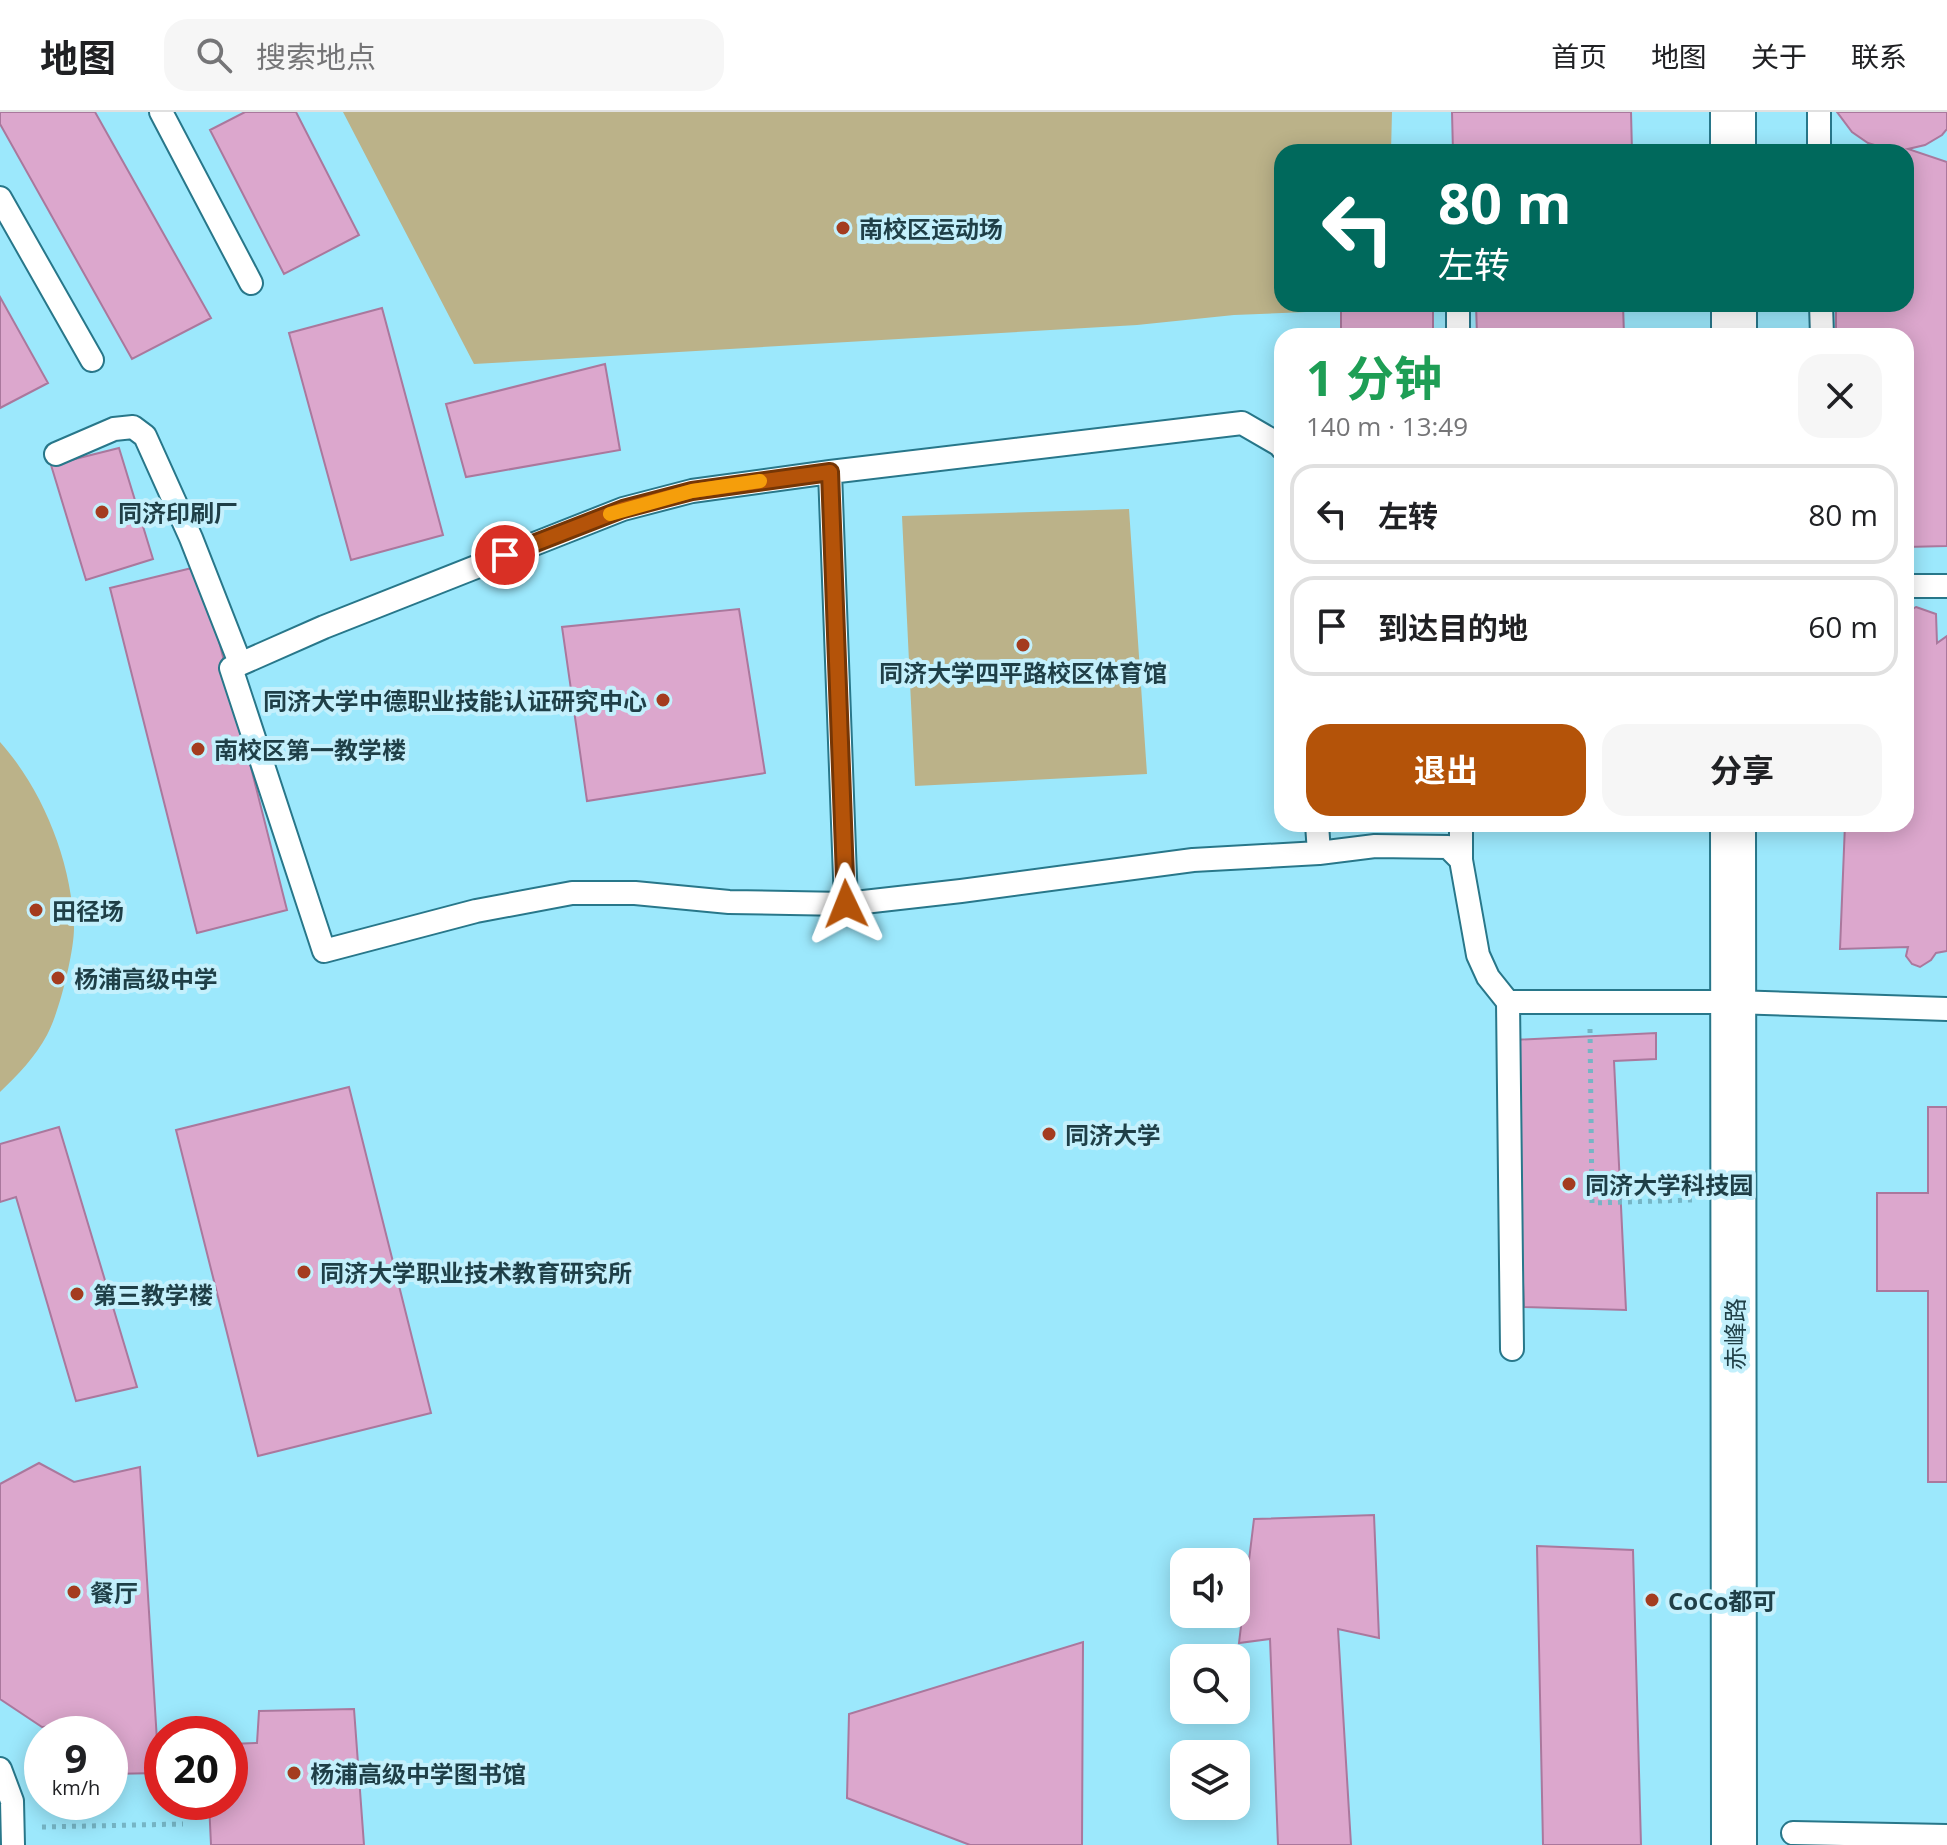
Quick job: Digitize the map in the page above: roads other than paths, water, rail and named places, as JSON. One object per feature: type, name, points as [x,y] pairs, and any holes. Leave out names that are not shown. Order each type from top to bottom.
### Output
[{"type":"street","points":[[1733,112],[1733,144]]},
{"type":"street","name":"赤峰路","points":[[1733,832],[1734,1845]]},
{"type":"lane","points":[[161,112],[251,283]]},
{"type":"lane","points":[[1819,112],[1819,144]]},
{"type":"lane","points":[[0,198],[92,360]]},
{"type":"lane","points":[[1274,443],[1242,423],[692,491],[623,509],[240,663],[231,668],[324,951],[476,911],[572,893],[635,893],[729,902],[846,904],[1193,860],[1319,853],[1375,846],[1448,847],[1461,860]]},
{"type":"lane","points":[[56,454],[114,429],[133,427],[145,436],[191,538],[240,663]]},
{"type":"lane","points":[[830,472],[846,904]]},
{"type":"lane","points":[[1914,586],[1947,586]]},
{"type":"lane","points":[[1318,832],[1319,853]]},
{"type":"lane","points":[[1461,832],[1461,860],[1478,955],[1488,977],[1508,1002],[1512,1349]]},
{"type":"lane","points":[[1508,1002],[1733,1002],[1947,1009]]},
{"type":"lane","points":[[0,1769],[12,1801],[13,1836]]},
{"type":"lane","points":[[1793,1833],[1947,1836]]},
{"type":"place","name":"南校区运动场","points":[[843,228]]},
{"type":"place","name":"同济印刷厂","points":[[102,512]]},
{"type":"place","name":"同济大学四平路校区体育馆","points":[[1023,645]]},
{"type":"place","name":"同济大学中德职业技能认证研究中心","points":[[663,700]]},
{"type":"place","name":"南校区第一教学楼","points":[[198,749]]},
{"type":"place","name":"田径场","points":[[36,910]]},
{"type":"place","name":"杨浦高级中学","points":[[58,978]]},
{"type":"place","name":"同济大学","points":[[1049,1134]]},
{"type":"place","name":"同济大学科技园","points":[[1569,1184]]},
{"type":"place","name":"同济大学职业技术教育研究所","points":[[304,1272]]},
{"type":"place","name":"第三教学楼","points":[[77,1294]]},
{"type":"place","name":"餐厅","points":[[74,1592]]},
{"type":"place","name":"CoCo都可","points":[[1652,1600]]},
{"type":"place","name":"杨浦高级中学图书馆","points":[[294,1773]]}]
